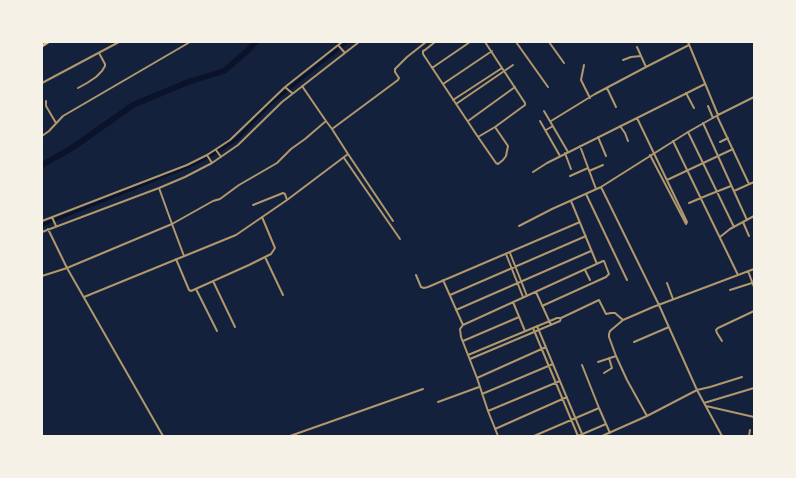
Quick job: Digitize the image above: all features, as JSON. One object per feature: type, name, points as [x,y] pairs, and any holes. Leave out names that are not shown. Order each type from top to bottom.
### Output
[{"type":"main road","points":[[42,46],[48,42]]},
{"type":"street","points":[[42,83],[118,42]]},
{"type":"street","points":[[42,136],[49,131],[63,116],[190,42]]},
{"type":"street","points":[[42,221],[208,156],[236,135],[286,87],[342,42]]},
{"type":"street","points":[[42,232],[55,225],[159,188],[185,177],[211,162],[238,145],[291,92],[302,86],[344,52],[359,42]]},
{"type":"street","points":[[332,129],[398,80],[399,78],[395,72],[395,69],[426,42]]},
{"type":"street","points":[[435,42],[423,52],[496,164],[499,164],[506,156],[508,146],[495,127]]},
{"type":"street","points":[[432,68],[470,42]]},
{"type":"street","points":[[478,137],[495,127],[525,104],[485,42]]},
{"type":"street","points":[[516,42],[548,87]]},
{"type":"street","points":[[549,42],[564,63]]},
{"type":"street","points":[[688,42],[718,115],[749,184]]},
{"type":"street","points":[[339,45],[344,52]]},
{"type":"street","points":[[551,121],[646,66],[689,45]]},
{"type":"street","points":[[637,47],[646,66]]},
{"type":"street","points":[[443,84],[492,51]]},
{"type":"street","points":[[78,88],[102,72],[105,63],[99,53]]},
{"type":"street","points":[[623,60],[641,56]]},
{"type":"street","points":[[456,104],[513,65]]},
{"type":"street","points":[[584,65],[580,78],[590,98]]},
{"type":"street","points":[[453,100],[502,68]]},
{"type":"street","points":[[533,172],[547,162],[705,84]]},
{"type":"street","points":[[302,86],[394,221]]},
{"type":"street","points":[[286,87],[291,92]]},
{"type":"street","points":[[468,121],[515,87]]},
{"type":"street","points":[[607,88],[616,107]]},
{"type":"street","points":[[686,93],[694,108]]},
{"type":"street","points":[[519,226],[601,187],[703,123],[754,97]]},
{"type":"street","points":[[46,101],[46,106],[56,123]]},
{"type":"street","points":[[708,106],[713,118]]},
{"type":"street","points":[[544,111],[568,152]]},
{"type":"street","points":[[637,118],[672,188],[687,222],[686,224],[650,155]]},
{"type":"street","points":[[42,276],[67,268],[172,224],[220,199],[239,185],[277,163],[291,149],[326,121]]},
{"type":"street","points":[[540,121],[560,156]]},
{"type":"street","points":[[703,123],[747,220]]},
{"type":"street","points":[[546,130],[553,126]]},
{"type":"street","points":[[620,126],[628,141]]},
{"type":"street","points":[[688,132],[734,227]]},
{"type":"street","points":[[598,137],[606,156]]},
{"type":"street","points":[[720,142],[728,138]]},
{"type":"street","points":[[673,141],[738,275]]},
{"type":"street","points":[[580,146],[596,189]]},
{"type":"street","points":[[667,180],[733,148]]},
{"type":"street","points":[[217,150],[220,156]]},
{"type":"street","points":[[565,153],[571,169]]},
{"type":"street","points":[[84,297],[177,261],[184,256],[236,235],[263,218],[348,154]]},
{"type":"street","points":[[208,156],[211,162]]},
{"type":"street","points":[[344,157],[400,239]]},
{"type":"street","points":[[570,176],[603,165]]},
{"type":"street","points":[[734,191],[754,182]]},
{"type":"street","points":[[689,203],[732,186]]},
{"type":"street","points":[[601,187],[659,305],[697,390],[722,436]]},
{"type":"street","points":[[159,188],[184,256]]},
{"type":"street","points":[[668,190],[672,188]]},
{"type":"street","points":[[254,205],[283,193],[287,200]]},
{"type":"street","points":[[586,194],[627,280]]},
{"type":"street","points":[[571,201],[597,264]]},
{"type":"street","points":[[720,237],[754,216]]},
{"type":"street","points":[[52,218],[55,225]]},
{"type":"street","points":[[177,261],[189,290],[191,291],[265,257],[272,253],[275,247],[263,218]]},
{"type":"street","points":[[416,275],[420,286],[424,288],[428,287],[580,222]]},
{"type":"street","points":[[743,222],[749,236]]},
{"type":"street","points":[[48,229],[67,268],[163,436]]},
{"type":"street","points":[[450,295],[586,236]]},
{"type":"street","points":[[456,310],[591,251]]},
{"type":"street","points":[[510,252],[527,296]]},
{"type":"street","points":[[506,254],[523,297]]},
{"type":"street","points":[[265,257],[283,295]]},
{"type":"street","points":[[462,325],[604,261],[608,275],[592,284],[542,306]]},
{"type":"street","points":[[647,416],[627,380],[616,356],[609,334],[610,330],[623,320],[754,269]]},
{"type":"street","points":[[585,270],[590,280]]},
{"type":"street","points":[[748,271],[754,287]]},
{"type":"street","points":[[443,280],[462,325],[460,330],[462,341],[498,436]]},
{"type":"street","points":[[213,281],[235,327]]},
{"type":"street","points":[[667,283],[674,299]]},
{"type":"street","points":[[730,290],[752,283]]},
{"type":"street","points":[[196,289],[218,331]]},
{"type":"street","points":[[536,292],[550,326]]},
{"type":"street","points":[[468,355],[548,321],[561,318],[599,300],[606,314],[615,313],[623,320]]},
{"type":"street","points":[[513,302],[525,332]]},
{"type":"street","points":[[722,342],[716,330],[718,328],[754,312]]},
{"type":"street","points":[[462,341],[519,317]]},
{"type":"street","points":[[470,359],[560,322],[561,318]]},
{"type":"street","points":[[537,326],[582,434]]},
{"type":"street","points":[[634,342],[669,327]]},
{"type":"street","points":[[533,328],[577,436],[606,424]]},
{"type":"street","points":[[477,378],[546,347]]},
{"type":"street","points":[[598,362],[616,356]]},
{"type":"street","points":[[604,373],[612,368],[609,358]]},
{"type":"street","points":[[482,394],[553,364]]},
{"type":"street","points":[[582,365],[610,433]]},
{"type":"street","points":[[602,436],[647,416],[697,390],[742,377]]},
{"type":"street","points":[[488,411],[560,381]]},
{"type":"street","points":[[438,402],[479,387]]},
{"type":"street","points":[[704,403],[754,388]]},
{"type":"street","points":[[290,436],[423,389]]},
{"type":"street","points":[[495,429],[567,397]]},
{"type":"street","points":[[706,406],[754,417]]},
{"type":"street","points":[[534,436],[599,408]]},
{"type":"street","points":[[749,436],[750,430]]},
{"type":"waterway","points":[[42,165],[72,148],[133,105],[188,82],[224,71],[256,42]]},
{"type":"waterway","points":[[42,225],[194,164],[219,151],[238,138],[271,103],[347,42]]}]
